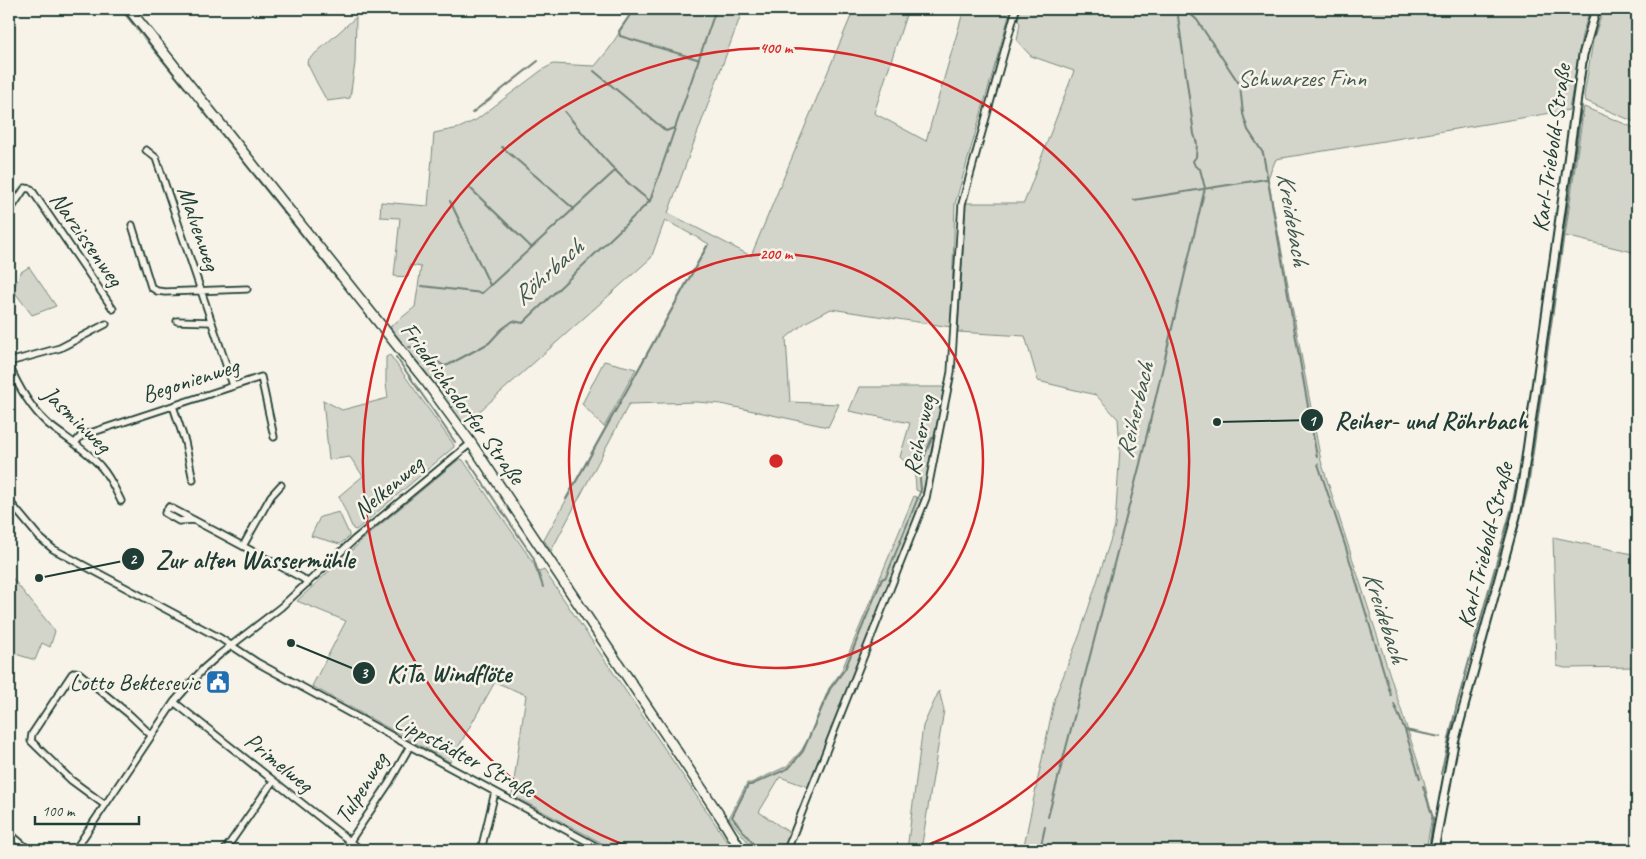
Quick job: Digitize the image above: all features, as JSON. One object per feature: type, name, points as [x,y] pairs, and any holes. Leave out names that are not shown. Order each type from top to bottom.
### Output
[{"type":"main road","name":"Friedrichsdorfer Straße","points":[[129,9],[404,353],[471,443],[741,850]]},
{"type":"main road","name":"Friedrichsdorfer Straße","points":[[722,819],[747,850]]},
{"type":"street","name":"Reiherweg","points":[[787,850],[926,498],[951,372],[962,204],[1016,9]]},
{"type":"street","name":"Karl-Triebold-Straße","points":[[1434,850],[1454,743],[1516,516],[1524,479],[1583,55],[1596,9]]},
{"type":"street","name":"Malvenweg","points":[[146,150],[156,158],[233,385]]},
{"type":"street","name":"Narzissenweg","points":[[9,212],[21,192],[25,188],[31,189],[113,309]]},
{"type":"street","points":[[132,225],[151,287],[157,291],[247,289]]},
{"type":"street","points":[[177,321],[212,322]]},
{"type":"street","points":[[9,363],[60,348],[106,324]]},
{"type":"street","name":"Jasminweg","points":[[9,363],[29,403],[38,414],[75,443],[101,467],[121,500]]},
{"type":"street","name":"Begonienweg","points":[[75,443],[81,436],[261,377],[274,437]]},
{"type":"street","points":[[174,406],[185,442],[193,480]]},
{"type":"street","name":"Nelkenweg","points":[[75,850],[174,702],[209,663],[281,607],[355,539],[471,443]]},
{"type":"street","points":[[243,546],[266,503],[281,485]]},
{"type":"street","name":"Lippstädter Straße","points":[[9,501],[39,537],[53,548],[231,646],[258,663],[603,850]]},
{"type":"street","points":[[194,520],[308,583]]},
{"type":"street","points":[[105,805],[71,780],[31,740],[32,734],[72,674],[75,672],[79,673],[116,703],[151,736]]},
{"type":"street","name":"Primelweg","points":[[174,702],[361,850]]},
{"type":"street","name":"Tulpenweg","points":[[344,850],[389,783],[410,746]]},
{"type":"street","points":[[225,850],[273,782]]},
{"type":"street","points":[[481,850],[495,792]]},
{"type":"street","points":[[9,833],[29,850]]},
{"type":"green space","points":[[634,9],[743,9],[668,213],[751,256],[854,9],[908,9],[874,113],[926,141],[964,9],[1011,9],[955,204],[951,327],[831,309],[806,322],[786,338],[790,402],[839,404],[828,427],[721,404],[697,402],[629,404],[551,551],[544,540],[709,244],[665,220],[651,258],[463,426],[432,380],[390,327],[415,307],[421,267],[410,265],[408,277],[394,276],[400,218],[380,217],[381,202],[428,206],[434,133],[459,128],[476,120],[542,70],[553,64],[595,66],[609,49]]},
{"type":"green space","name":"Schwarzes Finn","points":[[1020,9],[1590,9],[1582,35],[1569,110],[1276,159],[1268,178],[1321,461],[1424,781],[1432,816],[1426,850],[1023,850],[1055,697],[1080,634],[1115,526],[1120,448],[1118,419],[1096,395],[1038,381],[1025,336],[958,332],[966,203],[1024,203],[1074,71],[1031,56],[1017,41]]},
{"type":"green space","points":[[1603,9],[1637,9],[1637,123],[1586,101],[1584,96],[1593,41]]},
{"type":"green space","points":[[356,17],[355,63],[350,98],[327,101],[307,63],[308,60]]},
{"type":"green space","points":[[1584,107],[1637,129],[1637,253],[1565,236]]},
{"type":"green space","points":[[29,267],[56,306],[32,315],[13,290],[21,272]]},
{"type":"green space","points":[[390,355],[454,447],[356,530],[353,529],[339,496],[363,476],[350,457],[329,460],[323,400],[342,410],[388,398],[386,357]]},
{"type":"green space","points":[[604,361],[636,369],[604,427],[582,404]]},
{"type":"green space","points":[[859,387],[944,387],[923,493],[916,490],[913,472],[900,457],[910,423],[849,411]]},
{"type":"green space","points":[[461,459],[534,564],[537,573],[544,570],[733,850],[615,850],[512,795],[526,695],[495,682],[450,762],[312,686],[346,621],[297,601],[369,534]]},
{"type":"green space","points":[[914,496],[922,500],[808,787],[780,777],[759,812],[790,833],[784,850],[754,850],[729,818],[747,783],[751,783],[787,766],[801,751],[808,739],[829,688],[841,672]]},
{"type":"green space","points":[[339,512],[349,537],[340,544],[311,536],[320,517]]},
{"type":"green space","points":[[1553,537],[1637,555],[1637,667],[1565,668],[1557,666]]},
{"type":"green space","points":[[9,574],[55,631],[50,647],[42,643],[35,660],[9,652]]},
{"type":"green space","points":[[939,691],[944,710],[921,850],[907,850],[923,726]]},
{"type":"waterway","points":[[121,9],[185,88]]},
{"type":"waterway","points":[[634,9],[619,31],[620,36],[697,59]]},
{"type":"waterway","name":"Röhrbach","points":[[409,347],[417,348],[444,366],[489,343],[502,329],[513,321],[523,323],[650,201],[716,9]]},
{"type":"waterway","name":"Reiherbach","points":[[1048,817],[1140,464],[1205,188],[1200,169],[1195,166],[1193,161],[1196,157],[1197,144],[1194,134],[1177,9]]},
{"type":"waterway","name":"Kreidebach","points":[[1185,9],[1197,20],[1240,85],[1243,114],[1248,130],[1263,153],[1317,457]]},
{"type":"waterway","points":[[472,113],[538,61]]},
{"type":"waterway","points":[[594,71],[666,131],[674,128]]},
{"type":"waterway","points":[[199,106],[337,279]]},
{"type":"waterway","points":[[1517,531],[1528,487],[1582,106]]},
{"type":"waterway","points":[[565,112],[615,170],[650,201]]},
{"type":"waterway","points":[[502,147],[574,209]]},
{"type":"waterway","points":[[422,286],[482,293],[616,170]]},
{"type":"waterway","points":[[1134,200],[1266,179]]},
{"type":"waterway","points":[[470,188],[531,247]]},
{"type":"waterway","points":[[450,201],[490,285]]},
{"type":"waterway","points":[[566,499],[707,246]]},
{"type":"waterway","name":"Röhrbach","points":[[396,357],[455,442]]},
{"type":"waterway","points":[[758,850],[732,817],[748,785],[789,768],[803,751],[830,689],[845,669],[882,579],[886,577],[921,490],[919,469],[932,438]]},
{"type":"waterway","name":"Röhrbach","points":[[468,461],[533,557],[543,587]]},
{"type":"waterway","name":"Kreidebach","points":[[1318,464],[1391,695]]},
{"type":"waterway","points":[[1441,774],[1457,704],[1512,507],[1518,475]]},
{"type":"waterway","name":"Kreidebach","points":[[1394,704],[1405,730],[1420,779]]},
{"type":"waterway","points":[[1405,730],[1440,737]]},
{"type":"waterway","name":"Kreidebach","points":[[1423,786],[1433,818],[1429,850]]},
{"type":"waterway","name":"Reiherbach","points":[[1040,850],[1045,827]]},
{"type":"place","name":"Reiher- und Röhrbach","points":[[1217,422]]},
{"type":"place","name":"Zur alten Wassermühle","points":[[39,578]]},
{"type":"place","name":"KiTa Windflöte","points":[[291,643]]},
{"type":"place","name":"Lotto Bektesevic","points":[[218,682]]}]
